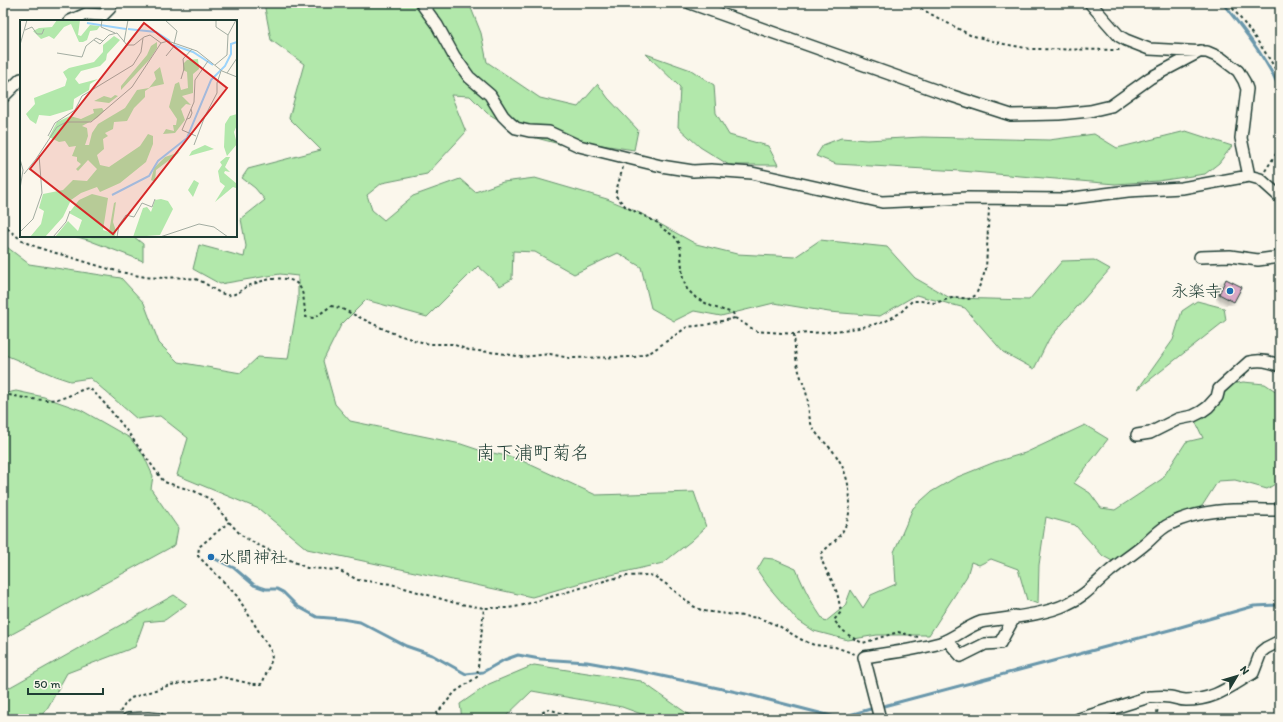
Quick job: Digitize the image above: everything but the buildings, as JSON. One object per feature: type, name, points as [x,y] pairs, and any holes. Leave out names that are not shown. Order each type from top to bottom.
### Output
[{"type":"street","points":[[72,20],[86,14],[103,15],[110,8],[112,3]]},
{"type":"street","points":[[421,3],[437,25],[454,56],[470,77],[490,95],[503,116],[516,128],[529,131],[549,132],[579,146],[678,169],[752,173],[882,202],[989,198],[1065,199],[1128,191],[1182,188],[1254,177]]},
{"type":"street","points":[[690,3],[946,94],[1011,115],[1059,114],[1090,111],[1111,106],[1150,78],[1201,51]]},
{"type":"street","points":[[1090,3],[1119,36],[1126,40],[1149,49],[1207,52],[1221,58],[1238,71],[1244,80],[1247,89],[1241,138],[1254,177],[1280,197]]},
{"type":"street","points":[[3,97],[20,80]]},
{"type":"street","points":[[1200,256],[1230,256],[1258,260],[1280,257]]},
{"type":"street","points":[[1137,435],[1150,433],[1178,418],[1193,416],[1201,412],[1217,397],[1219,390],[1249,362],[1255,360],[1270,361],[1280,366]]},
{"type":"street","points":[[879,716],[864,657],[885,654],[947,640],[970,626],[981,622],[1054,609],[1078,598],[1145,544],[1160,530],[1189,516],[1229,510],[1280,510]]},
{"type":"street","points":[[947,640],[961,656],[985,644],[1000,643],[1015,616]]},
{"type":"street","points":[[1079,719],[1149,697],[1161,696],[1183,700],[1198,700],[1212,697],[1222,692],[1235,682],[1253,673],[1261,652],[1280,641]]},
{"type":"street","points":[[124,717],[159,719]]},
{"type":"path","points":[[910,3],[970,35],[1004,44],[1031,49],[1122,50]]},
{"type":"path","points":[[1229,3],[1254,36],[1274,66],[1280,78]]},
{"type":"path","points":[[1254,177],[1278,151],[1280,146]]},
{"type":"path","points":[[1278,151],[1280,164]]},
{"type":"path","points":[[626,157],[615,194],[618,200],[626,208],[658,223],[663,229],[674,236],[680,244],[683,280],[688,289],[696,298],[713,307],[733,313],[734,318],[756,331],[794,334],[864,327],[884,322],[900,313],[912,301],[935,303],[955,297],[969,299],[976,295],[986,270],[989,198]]},
{"type":"path","points":[[3,224],[27,243],[109,270],[146,277],[185,278],[196,280],[227,295],[235,295],[245,288],[262,281],[293,281],[302,291],[306,316],[314,318],[331,306],[340,308],[390,332],[417,341],[430,344],[452,344],[469,350],[522,357],[550,354],[569,358],[635,357],[651,352],[688,327],[734,318]]},
{"type":"path","points":[[794,334],[797,366],[806,392],[812,427],[842,464],[850,492],[850,509],[845,526],[840,535],[827,546],[821,554],[822,563],[833,583],[838,597],[841,612],[834,620],[840,628],[851,637],[863,643],[898,632],[908,634],[933,644]]},
{"type":"path","points":[[3,394],[33,399],[47,399],[61,398],[88,388],[124,427],[164,482],[194,491],[210,498],[229,522],[249,540],[307,568],[338,570],[358,580],[390,584],[455,602],[484,608],[508,608],[520,606],[611,579],[627,576],[654,576],[693,606],[704,611],[759,618],[779,626],[800,639],[814,644],[835,647],[864,657]]},
{"type":"path","points":[[124,717],[126,703],[131,698],[170,685],[222,676],[252,684],[262,684],[272,659],[271,651],[237,596],[198,556],[200,547],[229,522]]},
{"type":"path","points":[[432,719],[455,692],[477,677],[484,608]]},
{"type":"path","points":[[532,719],[548,709],[581,719]]},
{"type":"path","points":[[564,719],[565,715]]},
{"type":"green space","points":[[264,3],[469,3],[481,33],[487,62],[540,98],[578,107],[598,84],[608,98],[638,130],[634,150],[583,142],[567,146],[525,135],[487,113],[470,96],[451,95],[466,132],[427,174],[382,183],[367,195],[372,210],[384,220],[413,196],[460,179],[475,192],[503,182],[535,178],[607,199],[640,213],[696,244],[737,254],[795,257],[820,240],[887,247],[915,278],[950,298],[1029,300],[1062,261],[1094,260],[1110,269],[1049,339],[1034,369],[1003,352],[965,308],[916,295],[880,316],[829,312],[774,303],[721,316],[694,311],[674,321],[651,308],[641,267],[618,253],[574,274],[535,252],[513,251],[512,279],[500,286],[478,266],[427,317],[366,300],[341,325],[323,361],[335,404],[350,421],[461,444],[479,450],[516,458],[596,495],[694,492],[706,527],[663,563],[594,579],[532,597],[307,549],[259,509],[177,475],[188,438],[160,416],[137,419],[90,378],[70,381],[3,354],[3,244],[29,264],[121,278],[144,303],[159,343],[178,362],[241,373],[258,357],[288,359],[298,300],[298,276],[280,274],[220,284],[193,269],[199,245],[244,257],[246,246],[241,219],[265,200],[255,188],[242,178],[248,169],[321,150],[289,118],[304,64],[271,40]]},
{"type":"green space","points":[[646,54],[691,70],[714,85],[716,113],[729,135],[768,146],[778,165],[729,165],[700,147],[678,127],[680,87]]},
{"type":"green space","points":[[1186,131],[1232,146],[1219,163],[1205,174],[1158,181],[1115,184],[961,171],[836,164],[816,156],[823,145],[841,138],[867,140],[922,137],[1049,140],[1094,134],[1117,148]]},
{"type":"green space","points":[[78,237],[134,237],[143,244],[143,261]]},
{"type":"green space","points":[[1197,301],[1224,308],[1226,320],[1138,389],[1173,340],[1182,311]]},
{"type":"green space","points":[[1243,382],[1265,384],[1280,394],[1280,481],[1267,489],[1235,480],[1218,481],[1202,506],[1159,525],[1114,562],[1103,556],[1075,525],[1046,517],[1039,565],[1038,604],[1027,600],[1018,569],[991,559],[979,565],[971,562],[967,576],[929,635],[877,635],[848,640],[814,631],[796,619],[768,586],[757,570],[764,558],[773,559],[796,569],[809,597],[825,622],[845,606],[851,590],[863,608],[871,595],[896,584],[894,552],[913,508],[931,492],[955,478],[995,462],[1025,453],[1085,425],[1108,439],[1074,483],[1090,493],[1101,508],[1115,510],[1162,479],[1186,442],[1203,438],[1195,421],[1195,411],[1207,400],[1228,385]]},
{"type":"green space","points":[[16,391],[44,397],[81,410],[130,438],[144,456],[153,476],[151,489],[178,528],[175,545],[3,639],[3,394]]},
{"type":"green space","points":[[174,595],[187,604],[165,620],[144,622],[135,647],[67,673],[48,707],[39,719],[3,719],[3,691]]},
{"type":"green space","points":[[534,665],[641,681],[695,719],[655,719],[622,707],[532,691],[503,719],[462,719],[460,704],[489,684]]},
{"type":"waterway","points":[[1223,3],[1261,55],[1280,89]]},
{"type":"waterway","points":[[211,557],[234,568],[254,585],[266,589],[277,589],[283,592],[297,606],[317,617],[360,622],[406,646],[432,655],[466,674],[483,672],[504,660],[518,655],[540,659],[587,662],[643,672],[746,694],[839,718],[874,708]]},
{"type":"waterway","points":[[880,707],[1254,606],[1280,605]]},
{"type":"place","name":"永楽寺","points":[[1230,291]]},
{"type":"place","name":"水間神社","points":[[211,557]]},
{"type":"district","name":"南下浦町菊名","points":[[533,452]]}]
